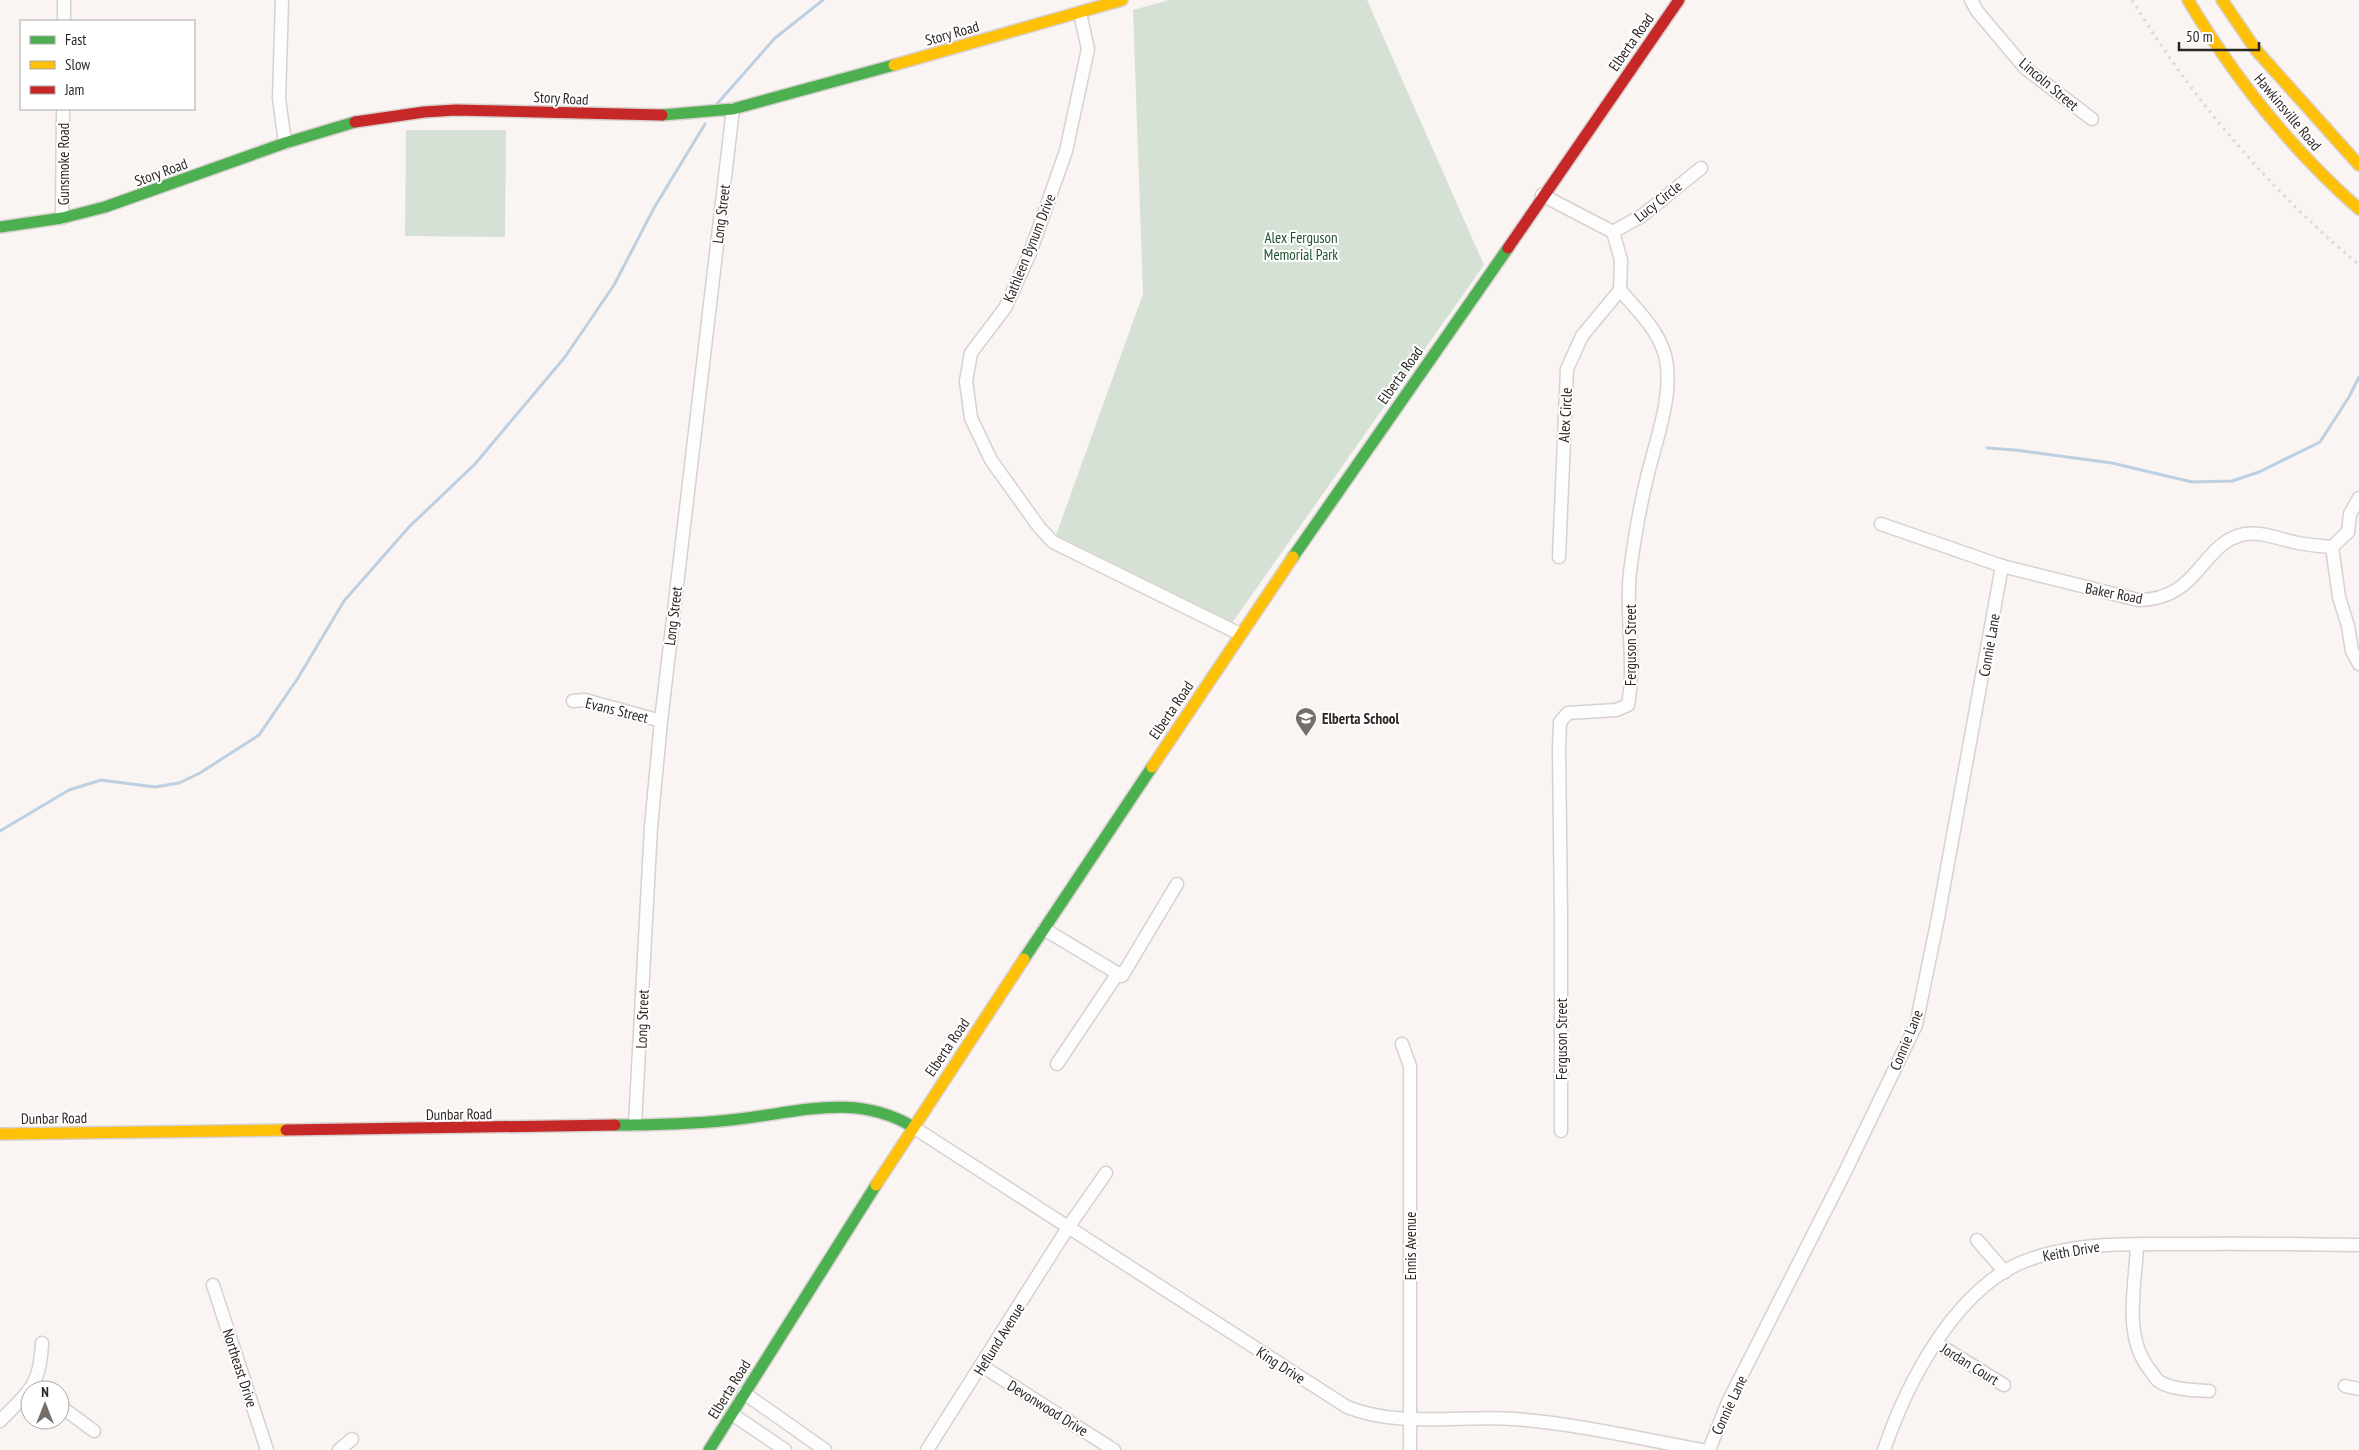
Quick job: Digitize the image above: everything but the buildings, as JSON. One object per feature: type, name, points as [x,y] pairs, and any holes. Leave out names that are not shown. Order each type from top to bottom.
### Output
[{"type":"street","points":[[64,0],[64,20]]},
{"type":"street","points":[[282,0],[279,98],[286,143]]},
{"type":"street","name":"Story Road","points":[[0,227],[62,218],[150,192],[286,143],[351,123],[424,112],[490,110],[635,116],[688,114],[734,108],[795,94],[1122,0]]},
{"type":"street","name":"Elberta Road","points":[[709,1450],[913,1127],[1240,634],[1678,0]]},
{"type":"street","name":"Lincoln Street","points":[[1971,0],[1977,11],[2025,68],[2092,119]]},
{"type":"street","name":"Hawkinsville Road","points":[[2188,0],[2225,58],[2283,135],[2331,185],[2359,209]]},
{"type":"street","name":"Hawkinsville Road","points":[[2222,0],[2256,50],[2359,165]]},
{"type":"street","name":"Kathleen Bynum Drive","points":[[1080,13],[1088,49],[1066,151],[1030,253],[1005,308],[971,353],[966,380],[971,418],[991,460],[1039,527],[1053,542],[1240,634]]},
{"type":"street","name":"Long Street","points":[[635,1125],[650,846],[661,721],[734,108]]},
{"type":"street","name":"Gunsmoke Road","points":[[62,218],[63,110]]},
{"type":"street","name":"Lucy Circle","points":[[1613,232],[1643,215],[1700,168]]},
{"type":"street","points":[[1542,195],[1613,232],[1620,260],[1620,290]]},
{"type":"street","name":"Alex Circle","points":[[1559,557],[1567,369],[1582,336],[1620,290]]},
{"type":"street","name":"Ferguson Street","points":[[1561,1131],[1561,917],[1558,749],[1560,722],[1568,713],[1616,710],[1628,705],[1630,574],[1636,526],[1667,390],[1667,365],[1662,345],[1654,329],[1620,290]]},
{"type":"street","points":[[2359,498],[2350,514],[2348,532],[2332,548],[2339,597],[2348,626],[2352,651],[2359,664]]},
{"type":"street","name":"Baker Road","points":[[1881,524],[2002,566],[2138,600],[2156,600],[2170,595],[2188,581],[2211,556],[2232,538],[2247,534],[2332,548]]},
{"type":"street","name":"Connie Lane","points":[[1709,1450],[1728,1402],[1845,1172],[1916,1025],[1938,918],[2002,566]]},
{"type":"street","name":"Evans Street","points":[[573,701],[595,702],[661,721]]},
{"type":"street","points":[[1044,929],[1122,976],[1177,884]]},
{"type":"street","points":[[1057,1064],[1118,973]]},
{"type":"street","name":"Ennis Avenue","points":[[1402,1044],[1410,1066],[1410,1450]]},
{"type":"street","name":"Dunbar Road","points":[[0,1134],[635,1125],[732,1120],[846,1107],[883,1111],[902,1118],[913,1127]]},
{"type":"street","name":"King Drive","points":[[913,1127],[1069,1226],[1346,1407],[1385,1419],[1480,1416],[1534,1420],[1632,1444],[1702,1450]]},
{"type":"street","name":"Heflund Avenue","points":[[927,1450],[1069,1226],[1106,1173]]},
{"type":"street","points":[[1977,1240],[2005,1272]]},
{"type":"street","points":[[2137,1244],[2133,1332],[2138,1349],[2159,1382],[2178,1388],[2209,1392]]},
{"type":"street","name":"Keith Drive","points":[[1884,1450],[1922,1364],[1966,1304],[2005,1272],[2047,1253],[2074,1248],[2137,1244],[2359,1245]]},
{"type":"street","name":"Northeast Drive","points":[[213,1285],[266,1450]]},
{"type":"street","points":[[39,1380],[42,1343]]},
{"type":"street","name":"Jordan Court","points":[[1936,1343],[2004,1385]]},
{"type":"street","name":"Devonwood Drive","points":[[982,1366],[1114,1450]]},
{"type":"street","points":[[2345,1386],[2359,1389]]},
{"type":"street","points":[[744,1394],[825,1450]]},
{"type":"street","points":[[0,1421],[20,1403]]},
{"type":"street","points":[[70,1413],[94,1431]]},
{"type":"street","points":[[732,1414],[785,1450]]},
{"type":"street","points":[[339,1450],[352,1439]]},
{"type":"green space","name":"Alex Ferguson Memorial Park","points":[[1169,0],[1367,0],[1484,265],[1232,623],[1056,535],[1143,294],[1133,10]]},
{"type":"green space","points":[[406,130],[506,130],[505,237],[405,236]]},
{"type":"waterway","points":[[717,104],[775,38],[823,0]]},
{"type":"waterway","points":[[0,831],[69,790],[101,780],[155,787],[179,783],[200,773],[259,735],[298,678],[344,601],[409,527],[475,464],[565,357],[614,285],[654,208],[705,124]]},
{"type":"waterway","points":[[1987,448],[2112,463],[2192,482],[2232,481],[2259,472],[2320,442],[2349,397],[2359,377]]},
{"type":"railway","points":[[2132,0],[2181,73],[2235,142],[2294,206],[2359,265]]},
{"type":"traffic: fast","points":[[662,115],[733,109],[894,65]]},
{"type":"traffic: fast","points":[[0,227],[62,218],[105,207],[285,143],[355,122]]},
{"type":"traffic: fast","points":[[1293,557],[1508,248]]},
{"type":"traffic: fast","points":[[1024,959],[1152,767]]},
{"type":"traffic: fast","points":[[615,1125],[730,1120],[800,1110],[846,1107],[869,1110],[891,1116],[913,1127]]},
{"type":"traffic: fast","points":[[709,1450],[876,1185]]},
{"type":"traffic: slow","points":[[894,65],[1122,0]]},
{"type":"traffic: slow","points":[[2188,0],[2225,57],[2265,111],[2310,162],[2359,209]]},
{"type":"traffic: slow","points":[[2222,0],[2256,50],[2359,165]]},
{"type":"traffic: slow","points":[[1152,767],[1293,557]]},
{"type":"traffic: slow","points":[[876,1185],[1024,959]]},
{"type":"traffic: slow","points":[[0,1134],[286,1130]]},
{"type":"traffic: jam","points":[[1508,248],[1679,0]]},
{"type":"traffic: jam","points":[[355,122],[424,112],[456,110],[662,115]]},
{"type":"traffic: jam","points":[[286,1130],[615,1125]]},
{"type":"place","name":"Elberta School","points":[[1306,737]]}]
